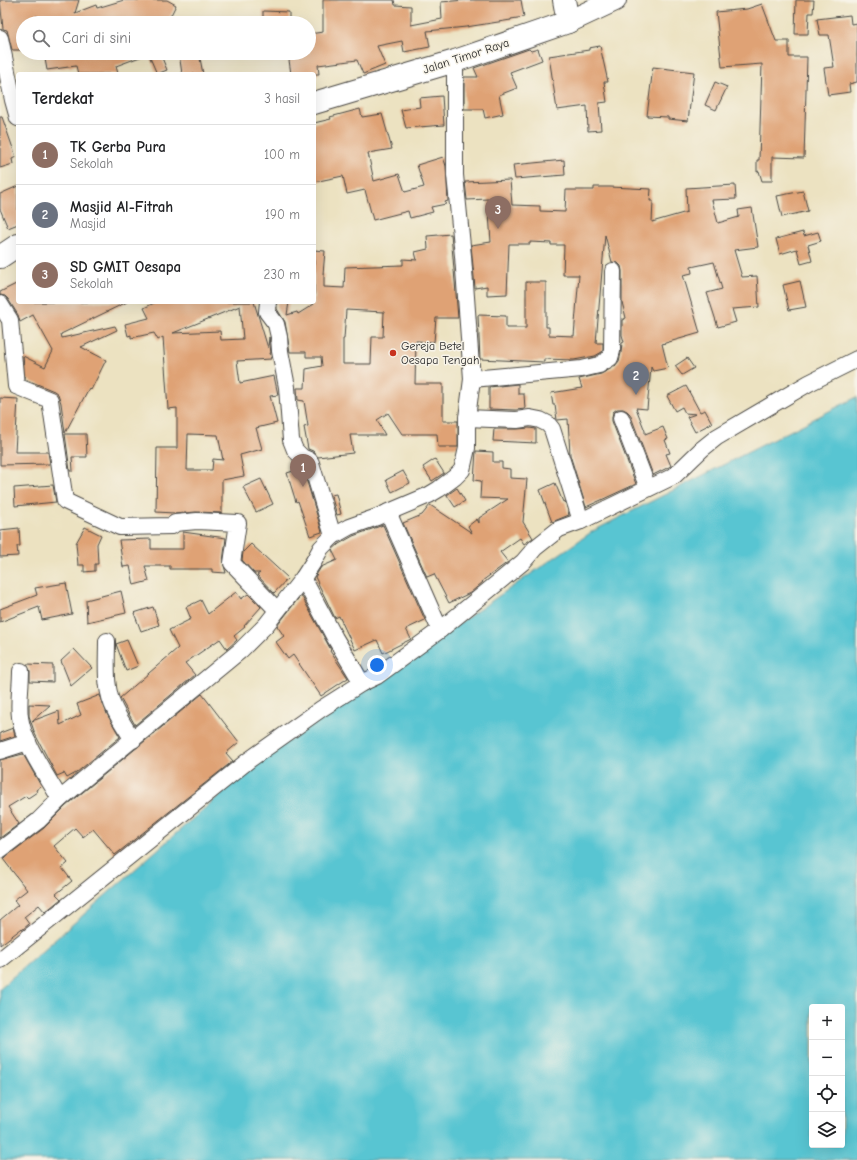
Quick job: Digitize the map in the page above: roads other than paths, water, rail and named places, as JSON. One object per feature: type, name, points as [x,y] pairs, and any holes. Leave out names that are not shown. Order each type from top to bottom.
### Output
[{"type":"highway","points":[[564,0],[568,22]]},
{"type":"highway","name":"Jalan Timor Raya","points":[[316,102],[455,61],[568,22],[615,0]]},
{"type":"highway","points":[[0,257],[16,246]]},
{"type":"street","points":[[0,38],[16,111]]},
{"type":"street","points":[[0,850],[38,821],[60,799],[241,650],[266,625],[303,578],[321,548],[333,536],[349,527],[429,495],[455,477],[462,470],[467,448],[467,418],[472,379],[463,256],[455,175],[455,61]]},
{"type":"street","points":[[472,379],[582,369],[599,365],[610,358],[612,351],[613,271]]},
{"type":"street","points":[[0,304],[10,320],[16,386],[50,400],[65,501],[120,527],[172,526],[175,523],[197,521],[238,524],[232,563],[277,610]]},
{"type":"street","points":[[268,304],[268,312],[276,324],[279,337],[280,351],[287,387],[291,440],[295,450],[302,458],[309,460],[311,463],[333,536]]},
{"type":"street","points":[[0,960],[249,760],[362,683],[377,676],[440,630],[523,562],[535,548],[559,529],[581,521],[674,476],[717,437],[809,383],[857,359]]},
{"type":"street","points":[[467,418],[517,420],[530,418],[540,420],[548,424],[552,429],[581,521]]},
{"type":"street","points":[[621,418],[648,488]]},
{"type":"street","points":[[388,512],[440,630]]},
{"type":"street","points":[[303,578],[335,638],[362,683]]},
{"type":"street","points":[[107,641],[107,683],[111,699],[115,710],[133,740]]},
{"type":"street","points":[[21,671],[20,716],[23,731],[60,799]]},
{"type":"street","points":[[0,752],[28,742]]},
{"type":"water","points":[[857,397],[857,1160],[0,1160],[0,988],[255,764],[593,531]]},
{"type":"place","name":"SD GMIT Oesapa","points":[[498,229]]},
{"type":"place","name":"Gereja Betel Oesapa Tengah","points":[[393,353]]},
{"type":"place","name":"Masjid Al-Fitrah","points":[[636,395]]},
{"type":"place","name":"TK Gerba Pura","points":[[303,487]]}]
